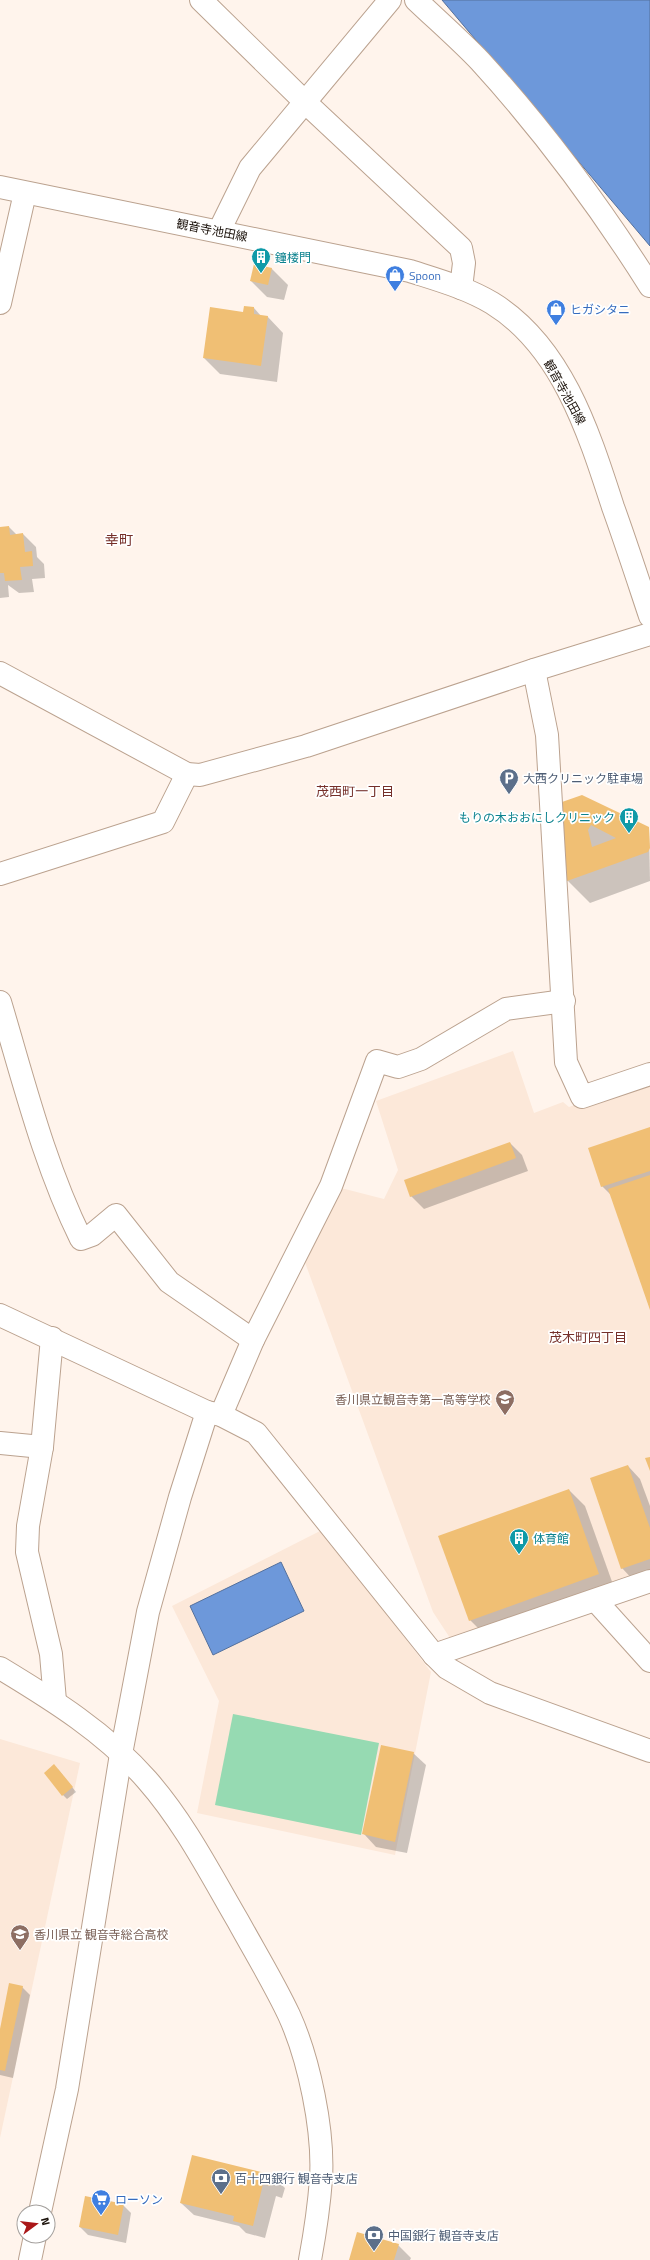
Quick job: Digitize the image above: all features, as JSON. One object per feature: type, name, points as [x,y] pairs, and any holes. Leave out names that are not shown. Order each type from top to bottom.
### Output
[{"type":"street","points":[[201,0],[306,103],[461,248],[464,263],[461,288]]},
{"type":"street","points":[[219,231],[250,168],[306,103],[390,0]]},
{"type":"street","points":[[416,0],[479,61],[538,130],[627,249],[650,286]]},
{"type":"street","name":"観音寺池田線","points":[[0,188],[219,231],[410,271],[461,288],[492,303],[520,325],[540,348],[561,379],[593,446],[650,616]]},
{"type":"street","points":[[0,303],[25,193]]},
{"type":"street","points":[[0,673],[187,774],[200,775],[306,746],[534,670],[650,634]]},
{"type":"street","points":[[534,670],[547,735],[552,797],[555,889],[564,1000],[566,1062],[582,1097],[650,1074]]},
{"type":"street","points":[[1,873],[163,822],[187,774]]},
{"type":"street","points":[[42,2204],[67,2089],[121,1754],[148,1612],[180,1497],[214,1414],[253,1340],[330,1186],[377,1061],[398,1067],[421,1059],[506,1009],[564,1000]]},
{"type":"street","points":[[0,1002],[48,1162],[63,1203],[81,1239],[92,1235],[116,1215],[169,1282],[253,1340]]},
{"type":"street","points":[[0,1315],[256,1433],[434,1655],[448,1668],[490,1693],[650,1751]]},
{"type":"street","points":[[52,1338],[42,1447],[28,1526],[27,1552],[52,1654],[55,1701]]},
{"type":"street","points":[[0,1443],[42,1447]]},
{"type":"street","points":[[434,1655],[596,1601],[650,1581]]},
{"type":"street","points":[[596,1601],[650,1660]]},
{"type":"street","points":[[0,1668],[55,1701],[97,1732],[121,1754],[157,1793],[204,1862],[289,2016],[306,2063],[319,2135],[321,2177],[317,2221],[310,2260]]},
{"type":"street","points":[[30,2260],[33,2244]]},
{"type":"shaded area","name":"香川県立観音寺第一高等学校","points":[[513,1051],[534,1113],[563,1102],[569,1107],[650,1080],[650,1574],[450,1638],[433,1612],[303,1257],[341,1188],[384,1199],[398,1170],[376,1101]]},
{"type":"shaded area","points":[[322,1530],[431,1672],[395,1855],[197,1813],[219,1701],[172,1606]]},
{"type":"shaded area","name":"香川県立 観音寺総合高校","points":[[0,1739],[80,1763],[0,2138]]},
{"type":"green space","points":[[233,1714],[379,1743],[361,1835],[215,1805]]},
{"type":"water","points":[[442,0],[650,0],[650,246]]},
{"type":"water","points":[[281,1562],[304,1611],[213,1655],[190,1606]]},
{"type":"building","name":"鐘楼門","points":[[254,264],[272,268],[268,285],[250,281]]},
{"type":"building","points":[[244,306],[254,307],[254,314],[268,316],[261,366],[203,358],[210,307],[243,312]]},
{"type":"building","points":[[9,526],[10,535],[23,533],[25,552],[32,551],[33,566],[20,567],[22,580],[5,581],[4,573],[0,573],[0,527]]},
{"type":"building","name":"もりの木おおにしクリニック","points":[[582,795],[649,827],[650,848],[648,852],[567,881],[562,802]],"holes":[[[591,825],[616,838],[592,847],[588,830]]]},
{"type":"building","points":[[650,1127],[650,1171],[601,1187],[588,1148]]},
{"type":"building","points":[[510,1142],[516,1158],[410,1197],[404,1180]]},
{"type":"building","points":[[650,1175],[650,1310],[608,1189]]},
{"type":"building","points":[[650,1457],[650,1471],[645,1458]]},
{"type":"building","points":[[628,1465],[650,1528],[650,1559],[621,1569],[590,1478]]},
{"type":"building","name":"体育館","points":[[569,1489],[599,1574],[469,1621],[438,1536]]},
{"type":"building","points":[[381,1745],[414,1752],[395,1842],[362,1834]]},
{"type":"building","points":[[54,1764],[73,1787],[62,1796],[44,1773]]},
{"type":"building","points":[[9,1983],[23,1986],[5,2071],[0,2070],[0,2029]]},
{"type":"building","name":"百十四銀行 観音寺支店","points":[[192,2155],[273,2175],[270,2186],[263,2184],[253,2226],[233,2221],[234,2216],[180,2203]]},
{"type":"building","name":"ローソン","points":[[85,2196],[124,2204],[118,2235],[79,2227]]},
{"type":"building","name":"中国銀行 観音寺支店","points":[[357,2232],[399,2244],[394,2260],[349,2260]]},
{"type":"place","name":"鐘楼門","points":[[261,274]]},
{"type":"place","name":"Spoon","points":[[395,292]]},
{"type":"place","name":"ヒガシタニ","points":[[556,326]]},
{"type":"place","name":"大西クリニック駐車場","points":[[509,795]]},
{"type":"place","name":"もりの木おおにしクリニック","points":[[629,834]]},
{"type":"place","name":"香川県立観音寺第一高等学校","points":[[505,1416]]},
{"type":"place","name":"体育館","points":[[519,1555]]},
{"type":"place","name":"香川県立 観音寺総合高校","points":[[20,1951]]},
{"type":"place","name":"百十四銀行 観音寺支店","points":[[221,2195]]},
{"type":"place","name":"ローソン","points":[[101,2216]]},
{"type":"place","name":"中国銀行 観音寺支店","points":[[374,2252]]},
{"type":"district","name":"幸町","points":[[119,539]]},
{"type":"district","name":"茂西町一丁目","points":[[355,791]]},
{"type":"district","name":"茂木町四丁目","points":[[588,1337]]}]
